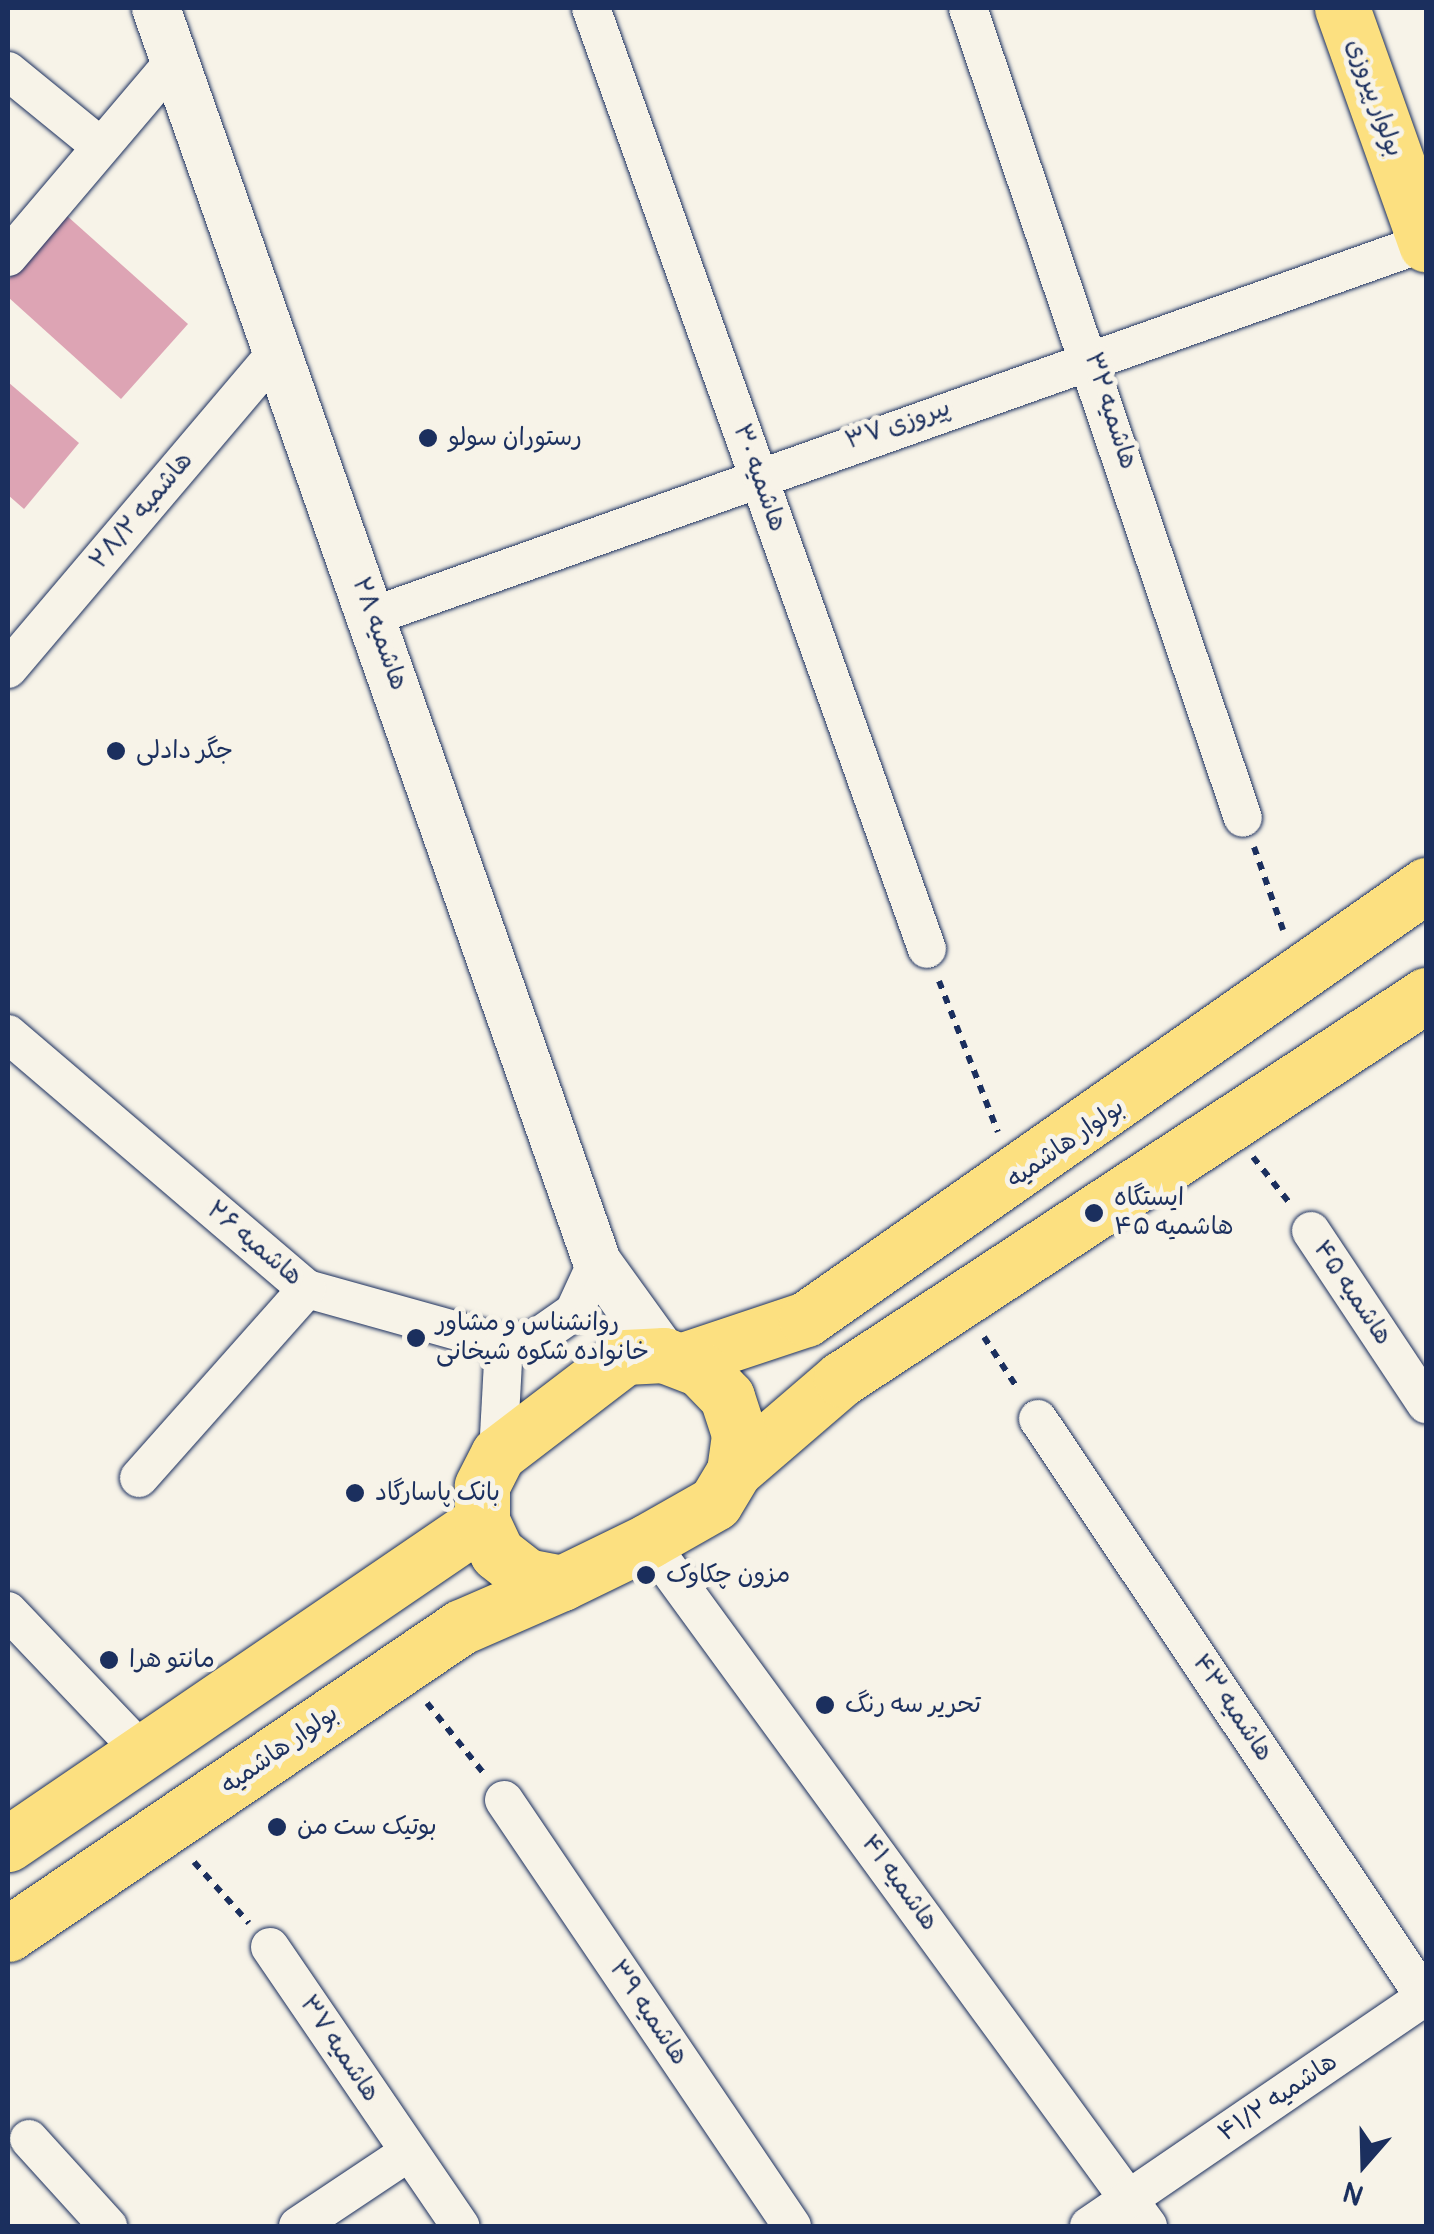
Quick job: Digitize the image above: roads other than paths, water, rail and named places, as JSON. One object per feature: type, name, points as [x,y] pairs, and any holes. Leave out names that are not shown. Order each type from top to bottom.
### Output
[{"type":"main road","name":"بولوار پیروزی","points":[[1342,8],[1426,243]]},
{"type":"main road","name":"بولوار هاشمیه","points":[[674,1358],[806,1320],[1017,1180],[1426,886]]},
{"type":"main road","points":[[734,1471],[739,1434],[727,1398],[674,1358],[626,1357],[498,1454],[482,1486],[482,1521],[497,1553],[526,1576],[562,1583],[648,1541],[715,1503],[734,1471],[840,1379],[1426,995]]},
{"type":"main road","points":[[8,1844],[482,1521]]},
{"type":"main road","name":"بولوار هاشمیه","points":[[8,1934],[461,1627],[562,1583]]},
{"type":"street","name":"هاشمیه ۲۸","points":[[156,8],[598,1262],[674,1358]]},
{"type":"street","name":"هاشمیه ۳۰","points":[[592,8],[927,950]]},
{"type":"street","name":"هاشمیه ۳۲","points":[[968,8],[1093,359],[1243,818]]},
{"type":"street","points":[[8,257],[175,60]]},
{"type":"street","points":[[8,71],[100,146]]},
{"type":"street","name":"پیروزی ۳۷","points":[[373,616],[757,473],[1426,243]]},
{"type":"street","name":"هاشمیه ۲۸/۲","points":[[8,669],[276,353]]},
{"type":"street","name":"هاشمیه ۲۶","points":[[8,1034],[307,1289],[504,1344]]},
{"type":"street","name":"هاشمیه ۴۵","points":[[1312,1231],[1426,1404]]},
{"type":"street","points":[[498,1454],[504,1344],[535,1339],[574,1312],[598,1262]]},
{"type":"street","points":[[139,1478],[307,1289]]},
{"type":"street","name":"هاشمیه ۴۳","points":[[1038,1419],[1426,1997]]},
{"type":"street","name":"هاشمیه ۴۱","points":[[648,1541],[1139,2213]]},
{"type":"street","points":[[10,1621],[142,1754]]},
{"type":"street","name":"هاشمیه ۳۹","points":[[504,1800],[792,2226]]},
{"type":"street","name":"هاشمیه ۳۷","points":[[270,1947],[460,2226]]},
{"type":"street","name":"هاشمیه ۴۱/۲","points":[[1089,2226],[1139,2213],[1426,1997]]},
{"type":"street","points":[[29,2139],[108,2226]]},
{"type":"street","points":[[298,2226],[409,2152]]},
{"type":"place","name":"رستوران سولو","points":[[428,438]]},
{"type":"place","name":"جگر دادلی","points":[[116,751]]},
{"type":"place","name":"ایستگاه هاشمیه ۴۵","points":[[1094,1213]]},
{"type":"place","name":"روانشناس و مشاور خانواده شکوه شیخانی","points":[[416,1338]]},
{"type":"place","name":"بانک پاسارگاد","points":[[355,1493]]},
{"type":"place","name":"مزون چکاوک","points":[[646,1575]]},
{"type":"place","name":"مانتو هرا","points":[[109,1660]]},
{"type":"place","name":"تحریر سه رنگ","points":[[825,1705]]},
{"type":"place","name":"بوتیک ست من","points":[[277,1827]]}]
